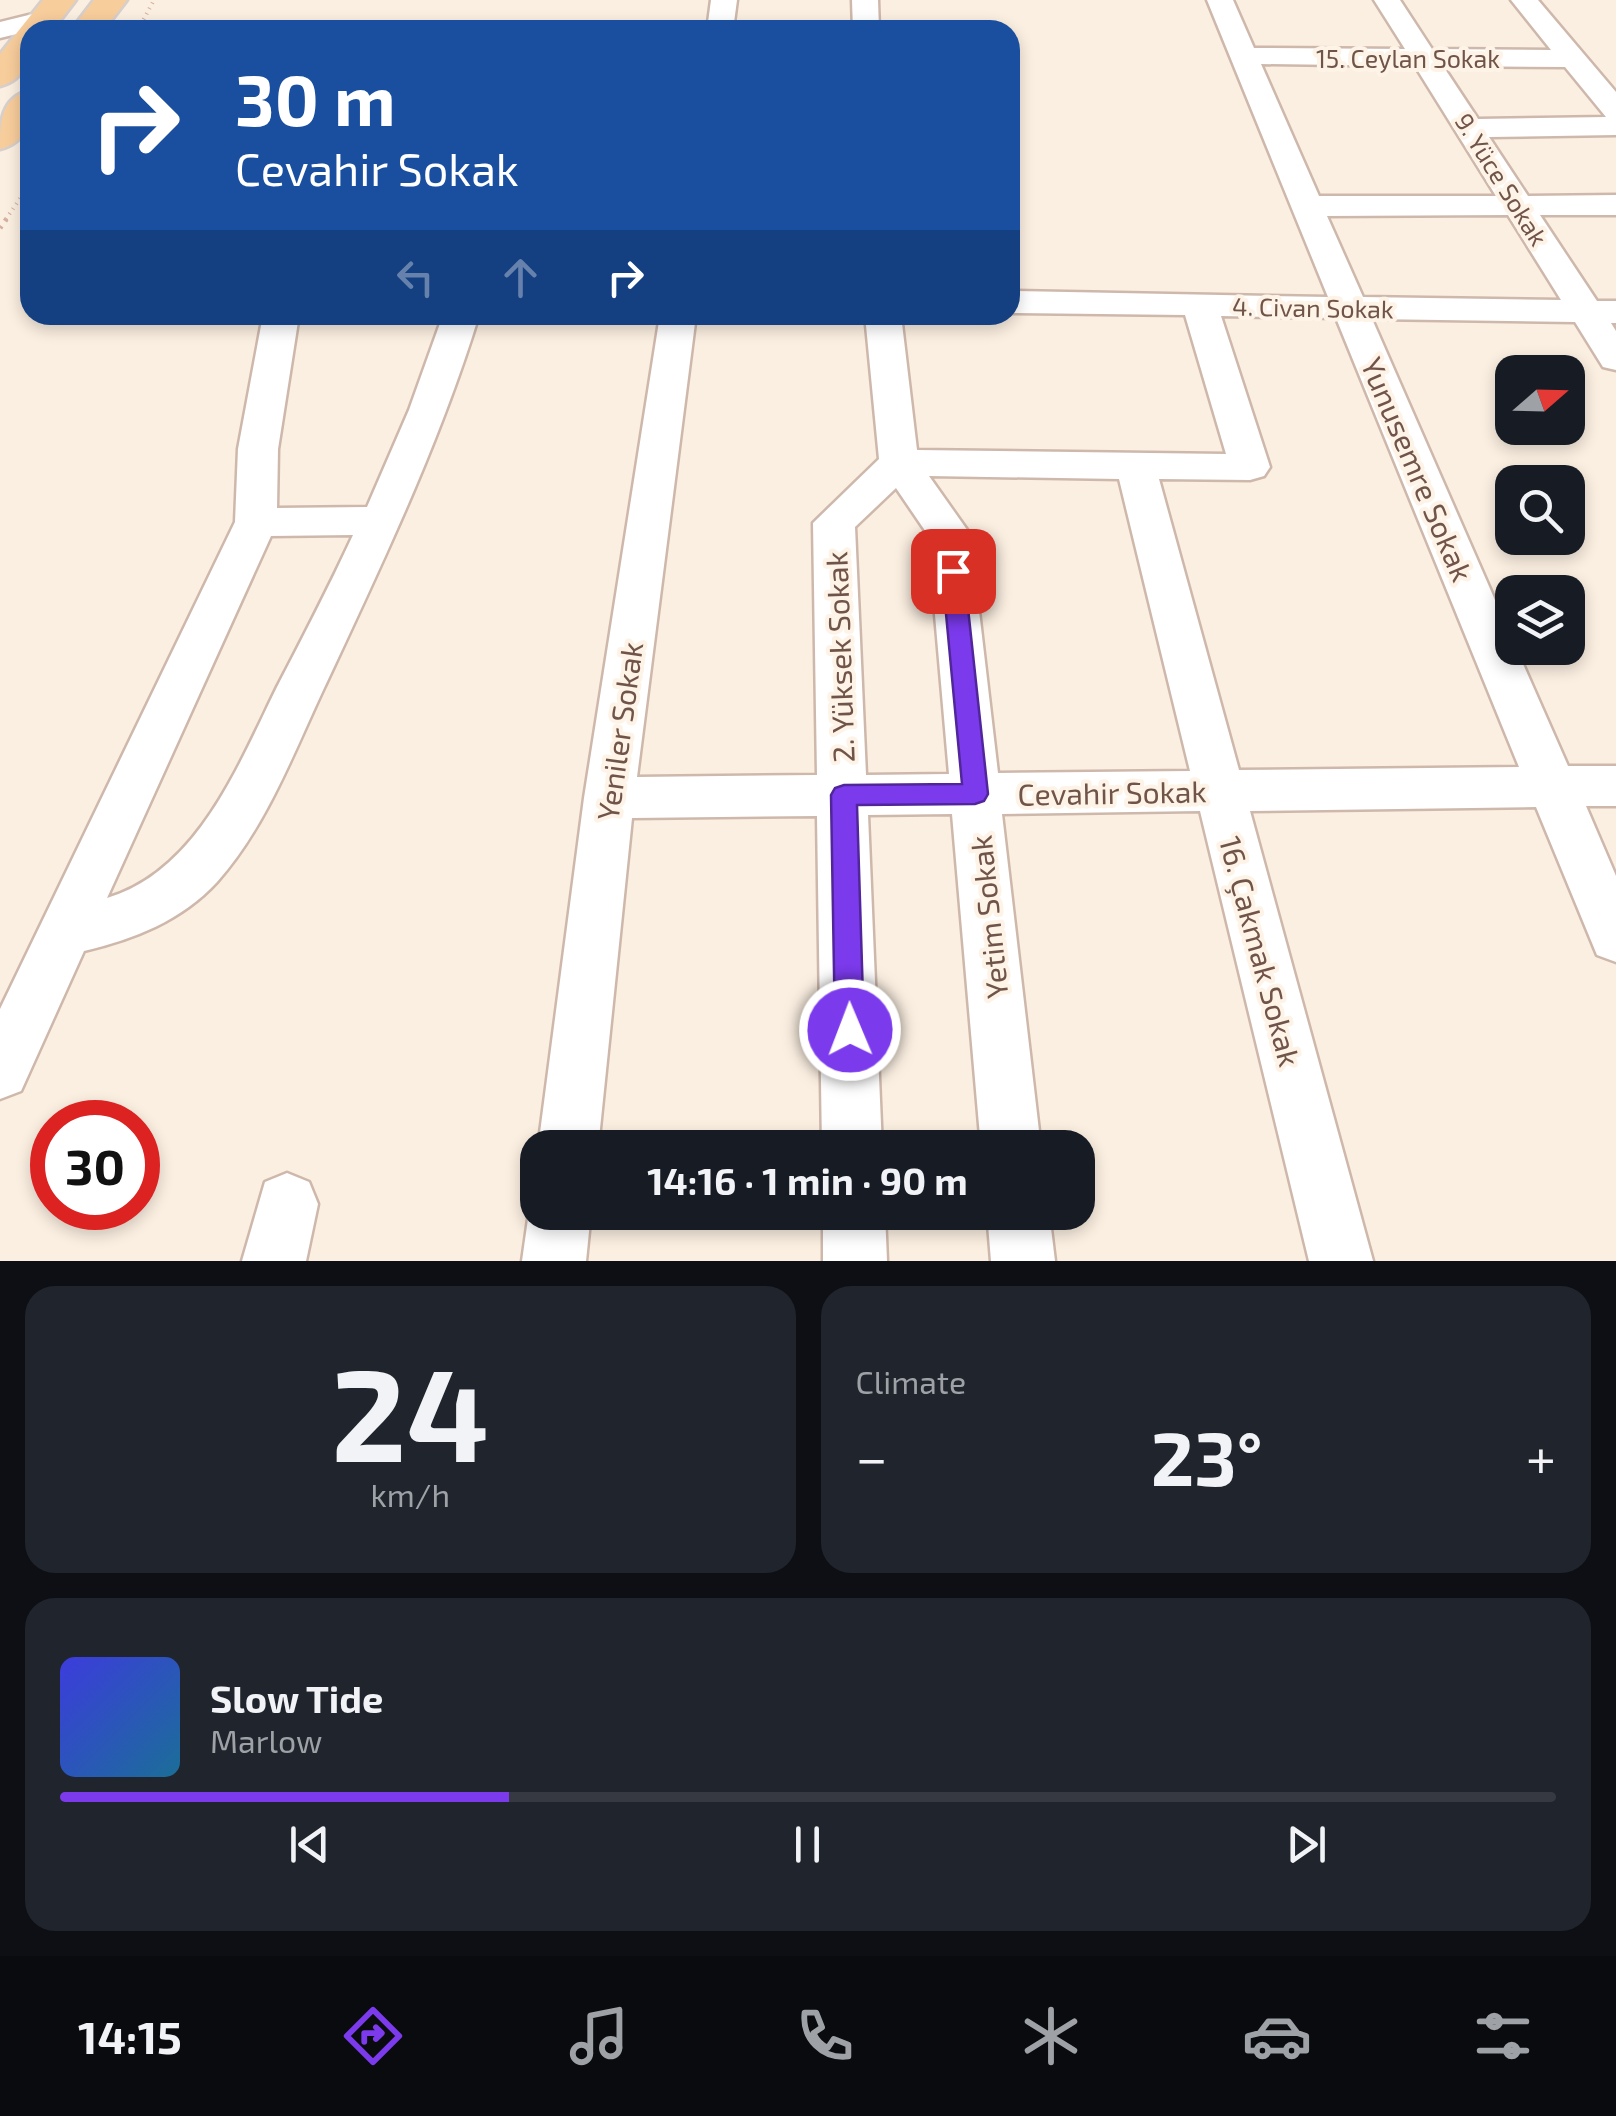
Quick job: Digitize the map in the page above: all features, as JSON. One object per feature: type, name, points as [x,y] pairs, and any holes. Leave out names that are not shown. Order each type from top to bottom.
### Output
[{"type":"main road","points":[[95,20],[110,0]]},
{"type":"main road","points":[[0,76],[20,51]]},
{"type":"main road","points":[[0,138],[20,113]]},
{"type":"street","name":"Yunusemre Sokak","points":[[1220,0],[1616,938]]},
{"type":"street","name":"9. Yüce Sokak","points":[[1388,0],[1520,206],[1601,312],[1616,358]]},
{"type":"street","points":[[1524,0],[1616,111]]},
{"type":"street","name":"15. Ceylan Sokak","points":[[1245,56],[1571,59]]},
{"type":"street","points":[[1469,128],[1616,126]]},
{"type":"street","points":[[1306,206],[1616,205]]},
{"type":"street","name":"4. Civan Sokak","points":[[1020,302],[1601,312]]},
{"type":"street","points":[[884,325],[899,463],[1250,467],[1200,305]]},
{"type":"street","points":[[0,1071],[256,522],[258,448],[278,325]]},
{"type":"street","points":[[66,931],[124,919],[179,885],[238,816],[380,520],[446,368],[458,325]]},
{"type":"street","name":"Yeniler Sokak","points":[[570,1130],[609,798],[677,325]]},
{"type":"street","name":"Yetim Sokak","points":[[899,463],[949,534],[1010,1130]]},
{"type":"street","name":"2. Yüksek Sokak","points":[[852,1130],[834,523],[899,463]]},
{"type":"street","name":"16. Çakmak Sokak","points":[[1136,467],[1342,1261]]},
{"type":"street","points":[[256,522],[380,520]]},
{"type":"street","name":"Cevahir Sokak","points":[[609,798],[1616,786]]},
{"type":"street","points":[[554,1261],[558,1230]]},
{"type":"street","points":[[854,1230],[855,1261]]},
{"type":"street","points":[[1020,1230],[1023,1261]]},
{"type":"path","points":[[0,228],[20,199]]},
{"type":"route","points":[[850,1030],[844,795],[975,794],[953,571]]}]
